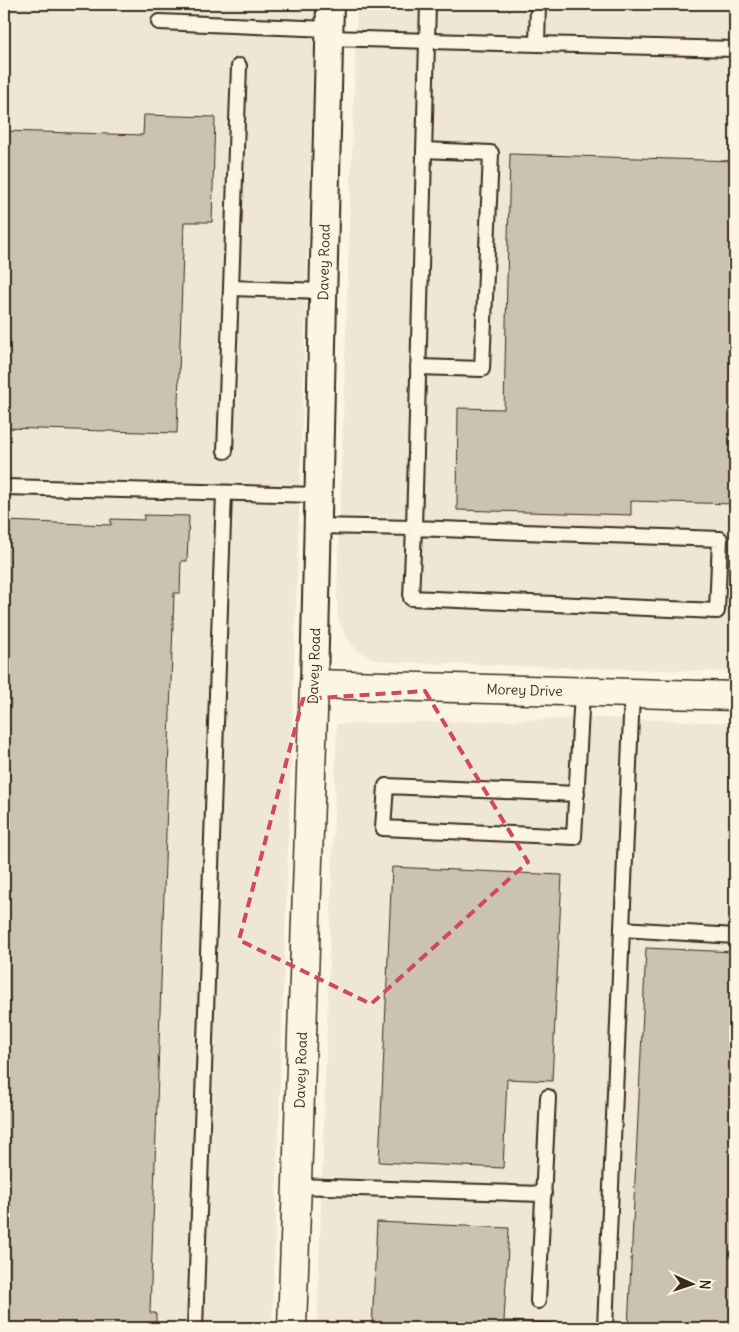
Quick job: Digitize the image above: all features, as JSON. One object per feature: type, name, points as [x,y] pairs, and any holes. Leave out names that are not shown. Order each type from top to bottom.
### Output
[{"type":"street","name":"Davey Road","points":[[292,1328],[314,684],[330,24]]},
{"type":"street","name":"Morey Drive","points":[[314,684],[735,696]]},
{"type":"lane","points":[[318,526],[414,528],[720,539],[717,611],[411,598],[414,528],[428,4]]},
{"type":"lane","points":[[537,44],[538,4]]},
{"type":"lane","points":[[159,22],[330,24],[426,41],[735,49]]},
{"type":"lane","points":[[225,451],[239,66]]},
{"type":"lane","points":[[418,366],[482,369],[491,153],[424,150]]},
{"type":"lane","points":[[231,288],[323,291]]},
{"type":"lane","points":[[4,487],[318,495]]},
{"type":"lane","points":[[194,1328],[224,493]]},
{"type":"lane","points":[[577,794],[386,786],[383,828],[574,837],[577,794],[582,692]]},
{"type":"lane","points":[[605,1328],[632,694]]},
{"type":"lane","points":[[622,929],[735,936]]},
{"type":"lane","points":[[538,1301],[548,1097]]},
{"type":"lane","points":[[296,1186],[544,1194]]},
{"type":"highlighted area","points":[[425,691],[528,862],[371,1004],[239,940],[303,699]]},
{"type":"shaded area","points":[[4,4],[316,4],[272,1328],[4,1328]]},
{"type":"shaded area","points":[[357,4],[735,4],[735,672],[394,662],[376,660],[358,651],[345,636],[338,618],[337,595]]},
{"type":"shaded area","points":[[600,718],[735,723],[735,1328],[317,1328],[337,724]]},
{"type":"building","points":[[144,115],[215,117],[212,222],[184,222],[177,433],[4,428],[4,131],[143,135]]},
{"type":"building","points":[[510,154],[735,161],[735,504],[631,501],[631,515],[457,510],[458,408],[504,409]]},
{"type":"building","points":[[144,515],[189,516],[187,561],[181,561],[180,593],[174,593],[150,1313],[156,1313],[156,1328],[4,1328],[4,521],[111,525],[111,519],[144,520]]},
{"type":"building","points":[[392,867],[562,875],[552,1081],[507,1079],[503,1168],[379,1162]]},
{"type":"building","points":[[646,948],[735,952],[735,1328],[628,1328]]},
{"type":"building","points":[[377,1222],[509,1228],[504,1321],[552,1323],[551,1328],[372,1328]]}]
